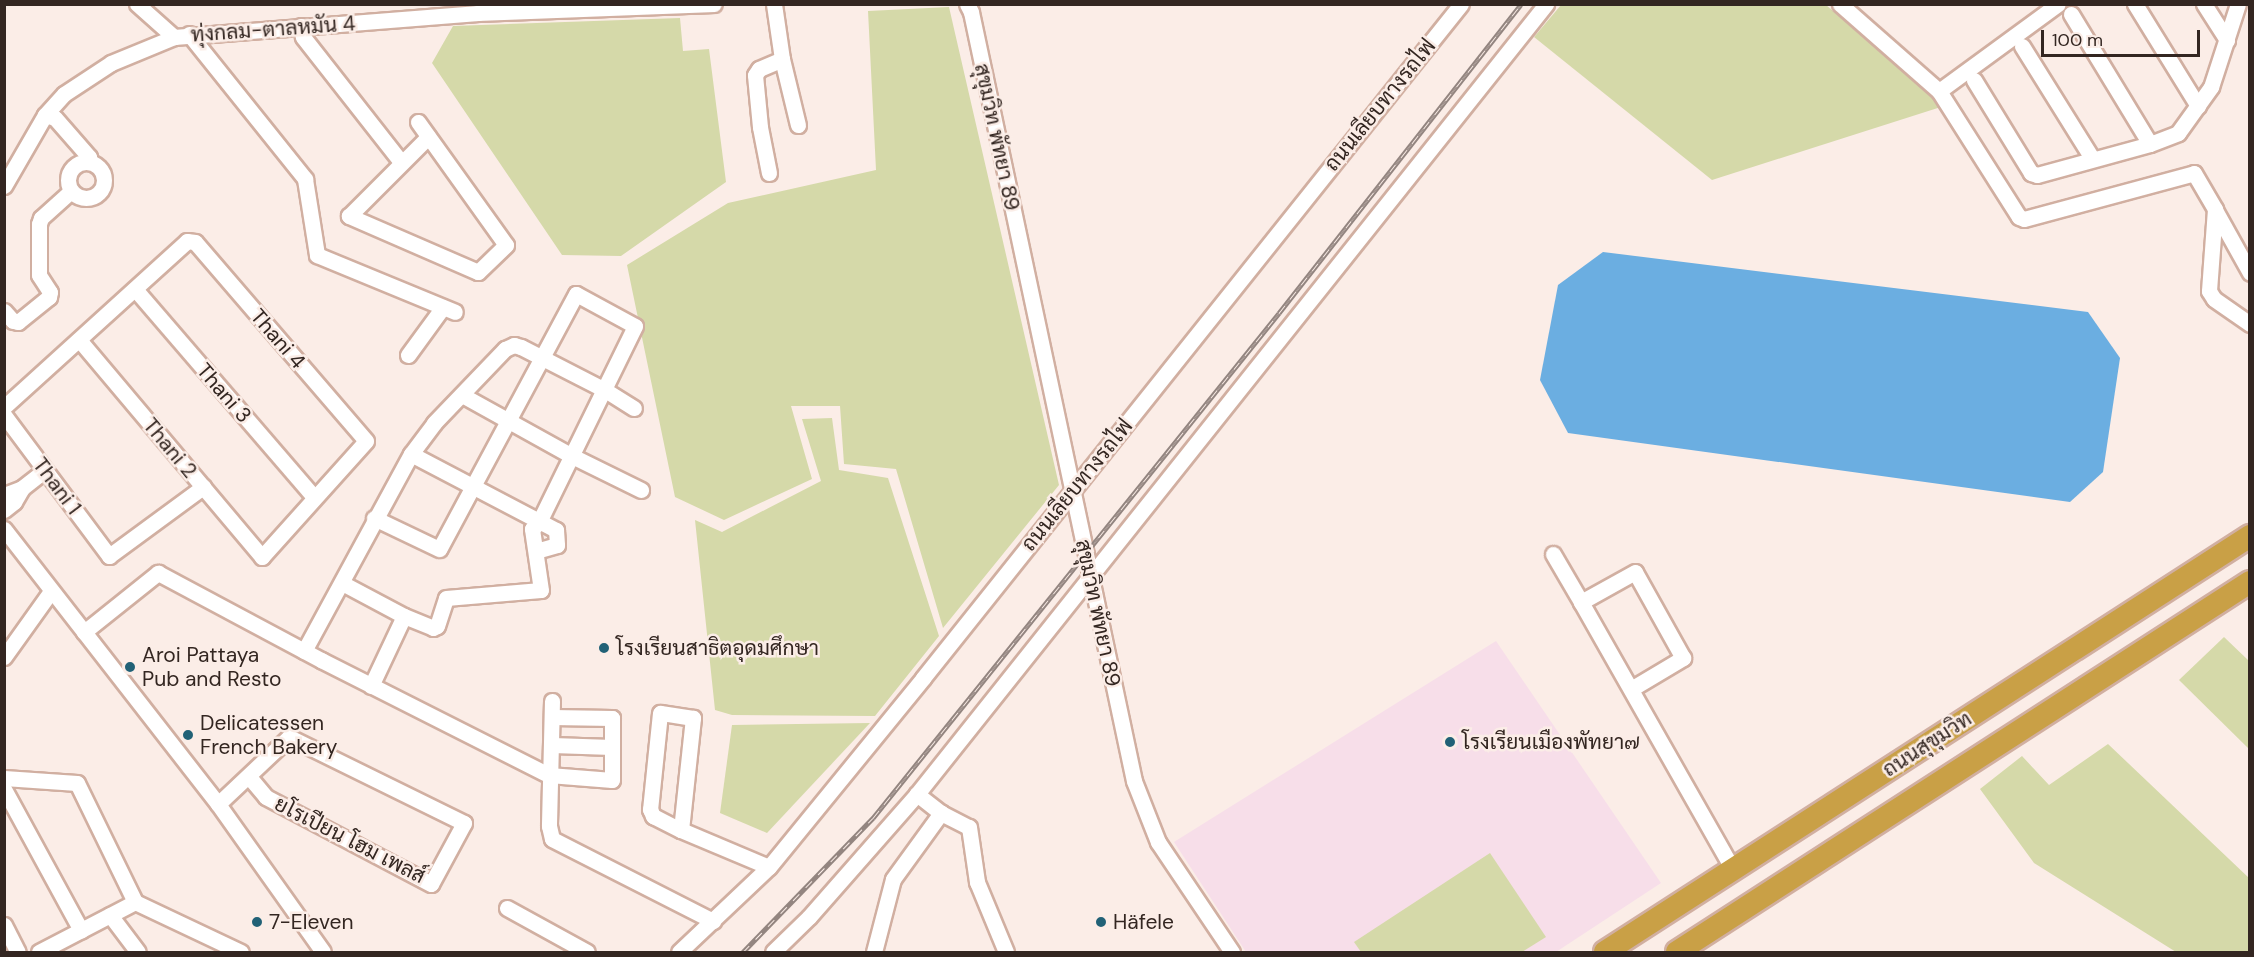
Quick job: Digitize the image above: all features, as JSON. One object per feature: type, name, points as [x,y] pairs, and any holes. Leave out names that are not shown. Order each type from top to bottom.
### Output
[{"type":"highway","name":"ถนนสุขุมวิท","points":[[1605,952],[2250,536]]},
{"type":"highway","name":"ถนนสุขุมวิท","points":[[1677,952],[2248,586]]},
{"type":"street","points":[[137,4],[181,36],[305,178],[317,255],[377,287],[449,310],[408,355]]},
{"type":"street","points":[[774,4],[782,59],[798,125]]},
{"type":"street","name":"สุขุมวิท พัทยา 89","points":[[967,4],[971,12],[1134,781],[1158,842],[1232,952]]},
{"type":"street","name":"ถนนเลียบทางรถไฟ","points":[[679,952],[769,867],[923,678],[1461,4]]},
{"type":"street","points":[[772,952],[809,917],[917,794],[1546,4]]},
{"type":"street","points":[[1840,4],[1939,91],[2019,217],[2024,219],[2194,173],[2250,273]]},
{"type":"street","points":[[1939,91],[2058,4]]},
{"type":"street","points":[[2134,4],[2198,106]]},
{"type":"street","points":[[2204,4],[2227,40]]},
{"type":"street","points":[[1974,80],[2031,173],[2037,175],[2092,158],[2150,144],[2178,133],[2211,87],[2238,4]]},
{"type":"street","name":"ทุ่งกลม-ตาลหมัน 4","points":[[4,186],[45,114],[64,94],[111,63],[181,36],[477,9],[712,5]]},
{"type":"street","points":[[2071,14],[2150,144]]},
{"type":"street","points":[[301,26],[303,37],[401,162]]},
{"type":"street","points":[[2022,46],[2092,158]]},
{"type":"street","points":[[769,173],[760,128],[755,75],[759,69],[782,59]]},
{"type":"street","points":[[45,114],[55,118],[89,157],[90,162]]},
{"type":"street","points":[[418,122],[506,244],[478,272],[349,216],[428,137]]},
{"type":"street","points":[[82,162],[90,162],[101,170],[103,183],[101,190],[90,198],[83,198],[71,191],[68,177],[70,170],[82,162]]},
{"type":"street","points":[[4,311],[13,321],[18,322],[49,297],[50,292],[39,275],[39,224],[41,218],[71,191]]},
{"type":"street","points":[[2215,209],[2209,291],[2214,299],[2250,324]]},
{"type":"street","name":"Thani 4","points":[[135,289],[187,241],[195,242],[366,441],[314,497]]},
{"type":"street","points":[[4,407],[135,289]]},
{"type":"street","name":"Thani 3","points":[[135,289],[314,497]]},
{"type":"street","points":[[342,583],[404,616],[433,628],[437,626],[446,598],[541,590],[537,551],[532,543],[532,529],[539,522],[635,326],[576,294],[439,549],[374,518]]},
{"type":"street","name":"Thani 2","points":[[79,340],[262,557],[314,497]]},
{"type":"street","points":[[304,651],[342,583],[374,518],[411,454],[434,423],[509,346],[520,347],[541,357],[605,390],[634,408]]},
{"type":"street","points":[[462,394],[572,456],[640,490]]},
{"type":"street","name":"Thani 1","points":[[4,416],[109,556],[203,487]]},
{"type":"street","points":[[411,454],[556,530],[557,544],[537,551]]},
{"type":"street","points":[[4,495],[22,488],[45,470]]},
{"type":"street","points":[[4,510],[14,502],[22,488]]},
{"type":"street","points":[[4,529],[218,804],[323,952]]},
{"type":"street","points":[[1553,554],[1732,870]]},
{"type":"street","points":[[1581,602],[1635,572],[1683,658],[1631,689]]},
{"type":"street","points":[[84,632],[158,573],[371,686],[549,775],[612,780],[612,718],[552,717]]},
{"type":"street","points":[[4,657],[51,591]]},
{"type":"street","points":[[371,686],[404,616]]},
{"type":"street","points":[[552,701],[549,826],[552,839],[713,921]]},
{"type":"street","points":[[681,830],[693,718],[660,713],[650,809],[653,816],[681,830],[769,867]]},
{"type":"street","name":"ยโรเปียน โฮม เพลส์","points":[[218,804],[249,777],[289,736],[464,823],[431,884],[266,797],[249,777]]},
{"type":"street","points":[[552,745],[612,747]]},
{"type":"street","points":[[4,778],[77,783],[135,902],[241,952]]},
{"type":"street","points":[[4,789],[81,930]]},
{"type":"street","points":[[917,794],[941,813],[969,827],[977,882],[1006,952]]},
{"type":"street","points":[[874,952],[893,879],[941,813]]},
{"type":"street","points":[[47,951],[81,930],[135,902]]},
{"type":"street","points":[[507,908],[587,952]]},
{"type":"street","points":[[110,915],[138,952]]},
{"type":"street","points":[[4,926],[18,952]]},
{"type":"shaded area","name":"โรงเรียนเมืองพัทยา๗","points":[[1496,641],[1661,883],[1556,952],[1246,952],[1174,842]]},
{"type":"green space","points":[[1561,5],[1826,5],[1944,106],[1712,180],[1534,37]]},
{"type":"green space","points":[[949,7],[1059,485],[943,628],[896,469],[844,464],[840,406],[791,406],[812,479],[724,520],[675,497],[627,265],[728,203],[876,170],[868,11]]},
{"type":"green space","points":[[680,18],[683,51],[709,49],[726,182],[621,256],[562,255],[432,63],[453,26]]},
{"type":"green space","points":[[832,418],[839,470],[888,478],[939,636],[875,716],[732,715],[715,710],[695,520],[722,532],[821,481],[802,419]]},
{"type":"green space","points":[[2224,637],[2249,661],[2249,749],[2179,680]]},
{"type":"green space","points":[[870,723],[767,833],[720,813],[732,725]]},
{"type":"green space","points":[[2108,744],[2249,878],[2249,952],[2176,952],[2034,863],[1980,789],[2022,756],[2049,785]]},
{"type":"green space","points":[[1490,853],[1546,937],[1522,952],[1361,952],[1354,942]]},
{"type":"water","points":[[1603,252],[2088,312],[2120,358],[2103,472],[2070,502],[1568,433],[1540,380],[1558,285]]},
{"type":"railway","points":[[743,952],[873,818],[1279,313],[1521,4]]},
{"type":"place","name":"โรงเรียนสาธิตอุดมศึกษา","points":[[604,648]]},
{"type":"place","name":"Aroi Pattaya Pub and Resto","points":[[130,667]]},
{"type":"place","name":"Delicatessen French Bakery","points":[[188,735]]},
{"type":"place","name":"โรงเรียนเมืองพัทยา๗","points":[[1450,742]]},
{"type":"place","name":"7-Eleven","points":[[257,922]]},
{"type":"place","name":"Häfele","points":[[1101,922]]}]
